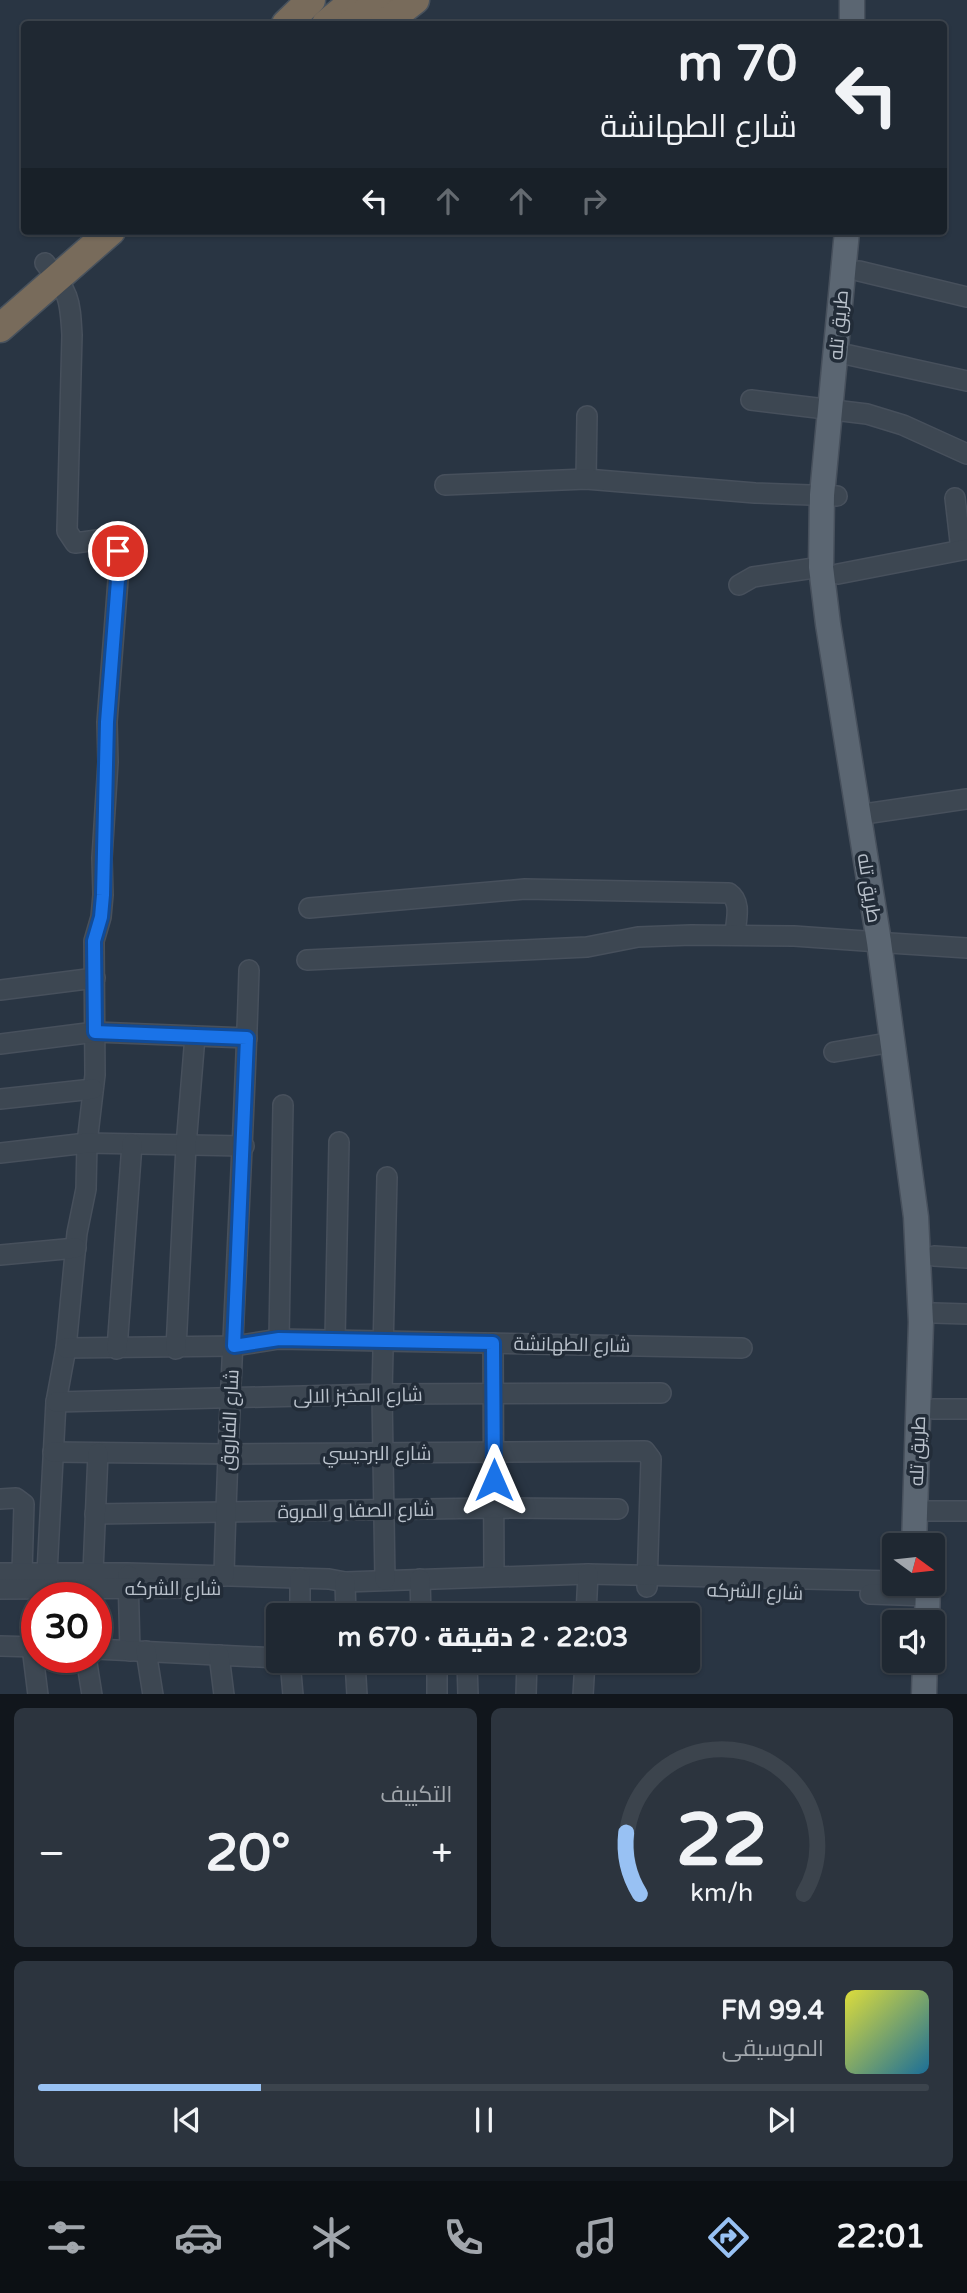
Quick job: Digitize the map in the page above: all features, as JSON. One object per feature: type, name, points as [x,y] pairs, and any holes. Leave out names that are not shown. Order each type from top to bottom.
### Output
[{"type":"highway","points":[[289,21],[312,0]]},
{"type":"highway","points":[[330,21],[355,0]]},
{"type":"highway","points":[[354,21],[379,0]]},
{"type":"highway","points":[[388,21],[415,0]]},
{"type":"highway","points":[[0,302],[51,271],[100,235]]},
{"type":"highway","points":[[0,328],[51,271]]},
{"type":"main road","points":[[852,0],[852,21]]},
{"type":"main road","name":"طريق تله","points":[[846,235],[830,496],[830,571],[884,943],[929,1203],[933,1256],[933,1409],[922,1511],[917,1533]]},
{"type":"main road","name":"طريق تله","points":[[837,409],[849,355],[862,235]]},
{"type":"main road","name":"طريق تله","points":[[830,571],[843,622],[871,813],[869,842]]},
{"type":"main road","name":"طريق تله","points":[[884,943],[892,1042],[919,1248],[922,1511],[927,1533]]},
{"type":"main road","points":[[909,1694],[910,1673]]},
{"type":"main road","points":[[924,1694],[925,1673]]},
{"type":"street","points":[[47,1573],[56,1402],[66,1348],[76,1248],[86,1189],[95,1032],[94,941],[101,917],[103,895],[107,722],[119,567],[118,551],[113,541],[105,539],[75,543],[67,531],[72,335],[68,295],[51,271]]},
{"type":"street","points":[[859,271],[967,297]]},
{"type":"street","points":[[849,355],[967,381]]},
{"type":"street","points":[[751,400],[837,409],[888,420],[967,454]]},
{"type":"street","points":[[586,479],[587,416]]},
{"type":"street","points":[[445,485],[586,479],[755,493],[830,496]]},
{"type":"street","points":[[739,585],[753,577],[830,571],[964,549],[955,498]]},
{"type":"street","points":[[871,813],[967,799]]},
{"type":"street","points":[[309,908],[525,889],[729,893],[734,895],[737,903],[735,934]]},
{"type":"street","points":[[307,960],[587,947],[638,937],[735,934],[967,948]]},
{"type":"street","name":"شارع الفاروق","points":[[224,1576],[229,1398],[244,1146],[249,970]]},
{"type":"street","points":[[0,990],[95,978]]},
{"type":"street","points":[[0,1044],[95,1032],[247,1038]]},
{"type":"street","points":[[176,1349],[186,1146],[195,1036]]},
{"type":"street","points":[[834,1052],[892,1042]]},
{"type":"street","points":[[0,1098],[93,1089]]},
{"type":"street","points":[[279,1339],[283,1105]]},
{"type":"street","points":[[335,1339],[339,1142]]},
{"type":"street","points":[[0,1153],[87,1143],[244,1146]]},
{"type":"street","points":[[117,1349],[132,1144]]},
{"type":"street","points":[[385,1580],[382,1394],[387,1177]]},
{"type":"street","points":[[0,1255],[76,1248]]},
{"type":"street","points":[[933,1256],[967,1258]]},
{"type":"street","points":[[934,1314],[967,1314]]},
{"type":"street","name":"شارع الطهانشة","points":[[66,1348],[176,1349],[234,1346],[279,1339],[742,1348]]},
{"type":"street","points":[[493,1343],[494,1576]]},
{"type":"street","name":"شارع المخبز الالى","points":[[56,1402],[382,1394],[661,1393]]},
{"type":"street","points":[[933,1409],[967,1409]]},
{"type":"street","name":"شارع البرديسي","points":[[53,1452],[227,1454],[641,1450],[649,1454],[651,1459],[647,1581]]},
{"type":"street","points":[[93,1572],[98,1453]]},
{"type":"street","points":[[0,1499],[16,1498],[24,1504],[22,1573]]},
{"type":"street","name":"شارع الصفا و المروة","points":[[95,1514],[384,1509],[618,1509]]},
{"type":"street","points":[[922,1511],[967,1511]]},
{"type":"street","name":"شارع الشركه","points":[[0,1573],[93,1572],[128,1580],[300,1583],[332,1579],[345,1582],[588,1574],[594,1583],[599,1585],[647,1581],[882,1587]]},
{"type":"street","points":[[587,1603],[588,1574]]},
{"type":"street","name":"شارع الشركه","points":[[0,1589],[224,1576],[300,1583]]},
{"type":"street","points":[[420,1579],[421,1603]]},
{"type":"street","points":[[128,1580],[138,1651],[153,1694]]},
{"type":"street","points":[[345,1582],[346,1603]]},
{"type":"street","points":[[300,1583],[300,1603]]},
{"type":"street","points":[[0,1646],[21,1647]]},
{"type":"street","points":[[112,1650],[266,1657]]},
{"type":"street","points":[[219,1654],[224,1694]]},
{"type":"street","points":[[36,1673],[38,1694]]},
{"type":"street","points":[[89,1673],[92,1694]]},
{"type":"street","points":[[291,1673],[293,1694]]},
{"type":"street","points":[[356,1673],[357,1694]]},
{"type":"street","points":[[436,1673],[437,1694]]},
{"type":"street","points":[[467,1673],[468,1694]]},
{"type":"street","points":[[526,1694],[527,1673]]},
{"type":"street","points":[[583,1694],[584,1673]]},
{"type":"route","points":[[118,551],[107,722],[103,895],[101,917],[94,941],[95,1032],[247,1038],[234,1346],[279,1339],[493,1343],[494,1480]]}]
